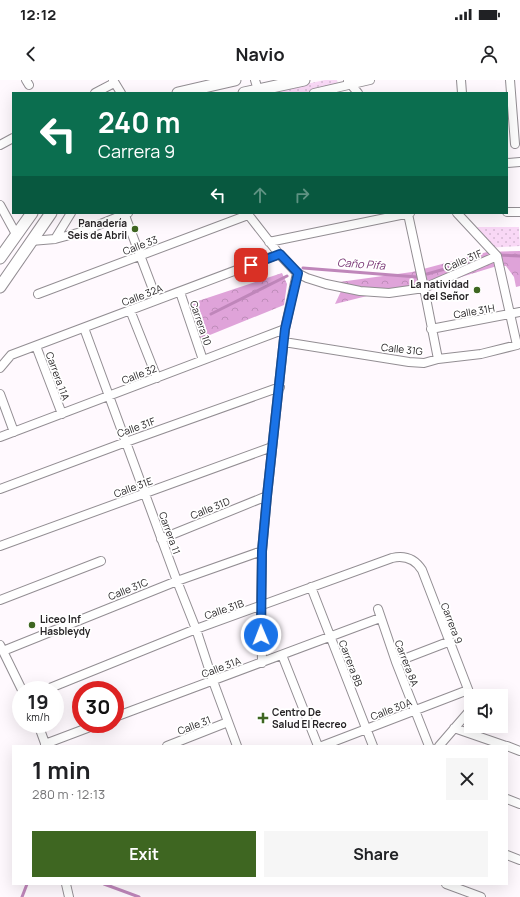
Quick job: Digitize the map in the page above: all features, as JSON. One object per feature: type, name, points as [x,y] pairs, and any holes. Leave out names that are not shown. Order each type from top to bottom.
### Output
[{"type":"main road","points":[[182,92],[235,80]]},
{"type":"main road","points":[[246,92],[256,85],[304,80]]},
{"type":"main road","points":[[0,258],[31,214]]},
{"type":"main road","points":[[0,287],[50,214]]},
{"type":"street","points":[[317,92],[349,82],[370,80]]},
{"type":"street","points":[[461,80],[462,92]]},
{"type":"street","points":[[510,80],[514,144]]},
{"type":"street","points":[[97,92],[114,81],[120,92]]},
{"type":"street","points":[[349,82],[357,92]]},
{"type":"street","points":[[0,145],[12,139]]},
{"type":"street","points":[[508,163],[520,162]]},
{"type":"street","points":[[0,205],[16,234]]},
{"type":"street","points":[[508,212],[520,212]]},
{"type":"street","points":[[55,239],[70,214]]},
{"type":"street","points":[[31,241],[55,239],[81,232],[126,214],[157,300]]},
{"type":"street","points":[[247,214],[269,242],[298,273],[285,329],[280,387],[267,496],[262,551],[262,663]]},
{"type":"street","name":"Calle 33","points":[[38,294],[247,214]]},
{"type":"street","points":[[269,242],[404,214]]},
{"type":"street","points":[[409,214],[438,359]]},
{"type":"street","points":[[458,214],[497,256],[509,315]]},
{"type":"street","name":"Calle 32A","points":[[0,368],[11,355],[280,254]]},
{"type":"street","name":"Calle 31F","points":[[298,273],[307,278],[326,284],[360,291],[389,293],[424,288],[497,256]]},
{"type":"street","name":"Carrera 10","points":[[180,292],[203,360]]},
{"type":"street","points":[[130,310],[157,378]]},
{"type":"street","name":"Calle 31H","points":[[431,329],[520,312]]},
{"type":"street","name":"Calle 31G","points":[[284,342],[409,362],[424,363],[438,359],[481,354],[517,345],[509,315]]},
{"type":"street","name":"Carrera 11","points":[[84,328],[176,581],[196,629],[237,745]]},
{"type":"street","name":"Calle 32","points":[[0,437],[285,329]]},
{"type":"street","name":"Carrera 11A","points":[[36,346],[62,414]]},
{"type":"street","name":"Calle 31F","points":[[0,489],[280,387]]},
{"type":"street","points":[[0,394],[14,432]]},
{"type":"street","name":"Calle 31E","points":[[0,546],[272,447]]},
{"type":"street","name":"Calle 31D","points":[[161,539],[267,496]]},
{"type":"street","name":"Calle 31C","points":[[1,648],[176,581],[262,551]]},
{"type":"street","name":"Calle 31B","points":[[64,682],[196,629],[261,607],[311,587],[392,558],[404,557],[411,559]]},
{"type":"street","name":"Carrera 9","points":[[411,559],[422,570],[467,689]]},
{"type":"street","points":[[0,600],[101,561]]},
{"type":"street","name":"Carrera 8B","points":[[311,587],[374,745]]},
{"type":"street","name":"Carrera 8A","points":[[378,609],[396,662],[429,745]]},
{"type":"street","name":"Calle 31A","points":[[124,715],[380,618]]},
{"type":"street","points":[[396,662],[448,642]]},
{"type":"street","points":[[1,648],[18,681]]},
{"type":"street","points":[[282,655],[318,745]]},
{"type":"street","name":"Calle 30A","points":[[325,745],[415,710],[464,695]]},
{"type":"street","points":[[440,745],[464,717]]},
{"type":"street","name":"Calle 31","points":[[170,745],[228,722]]},
{"type":"street","points":[[454,728],[504,745]]},
{"type":"street","points":[[41,733],[46,745],[76,733]]},
{"type":"street","points":[[508,746],[520,751]]},
{"type":"street","points":[[508,799],[520,804]]},
{"type":"street","points":[[508,855],[520,860]]},
{"type":"street","points":[[66,885],[69,897]]},
{"type":"street","points":[[449,885],[481,897]]},
{"type":"green space","points":[[520,251],[520,286],[516,287],[514,277],[506,266],[497,266],[399,296],[367,296],[335,304],[342,289],[332,283],[412,272],[487,252]]},
{"type":"green space","points":[[282,273],[287,284],[284,305],[200,339],[186,305]]},
{"type":"shaded area","points":[[325,80],[337,80],[338,87],[316,92],[269,92]]},
{"type":"shaded area","points":[[466,227],[519,227],[520,246],[487,248]]},
{"type":"waterway","name":"Caño Pifa","points":[[497,255],[520,256]]},
{"type":"waterway","name":"Caño Pifa","points":[[427,274],[481,259]]},
{"type":"waterway","name":"Caño Pifa","points":[[303,268],[417,277]]},
{"type":"waterway","name":"Caño Pifa","points":[[211,314],[287,276]]},
{"type":"waterway","points":[[22,897],[27,885]]},
{"type":"waterway","points":[[107,885],[139,897]]},
{"type":"place","name":"Panadería Seis de Abril","points":[[135,229]]},
{"type":"place","name":"La natividad del Señor","points":[[477,290]]},
{"type":"place","name":"Liceo Inf Hasbleydy","points":[[32,625]]},
{"type":"place","name":"Centro De Salud El Recreo","points":[[263,718]]},
{"type":"route","points":[[251,265],[280,254],[298,273],[285,329],[280,387],[267,496],[262,551],[261,635]]}]
